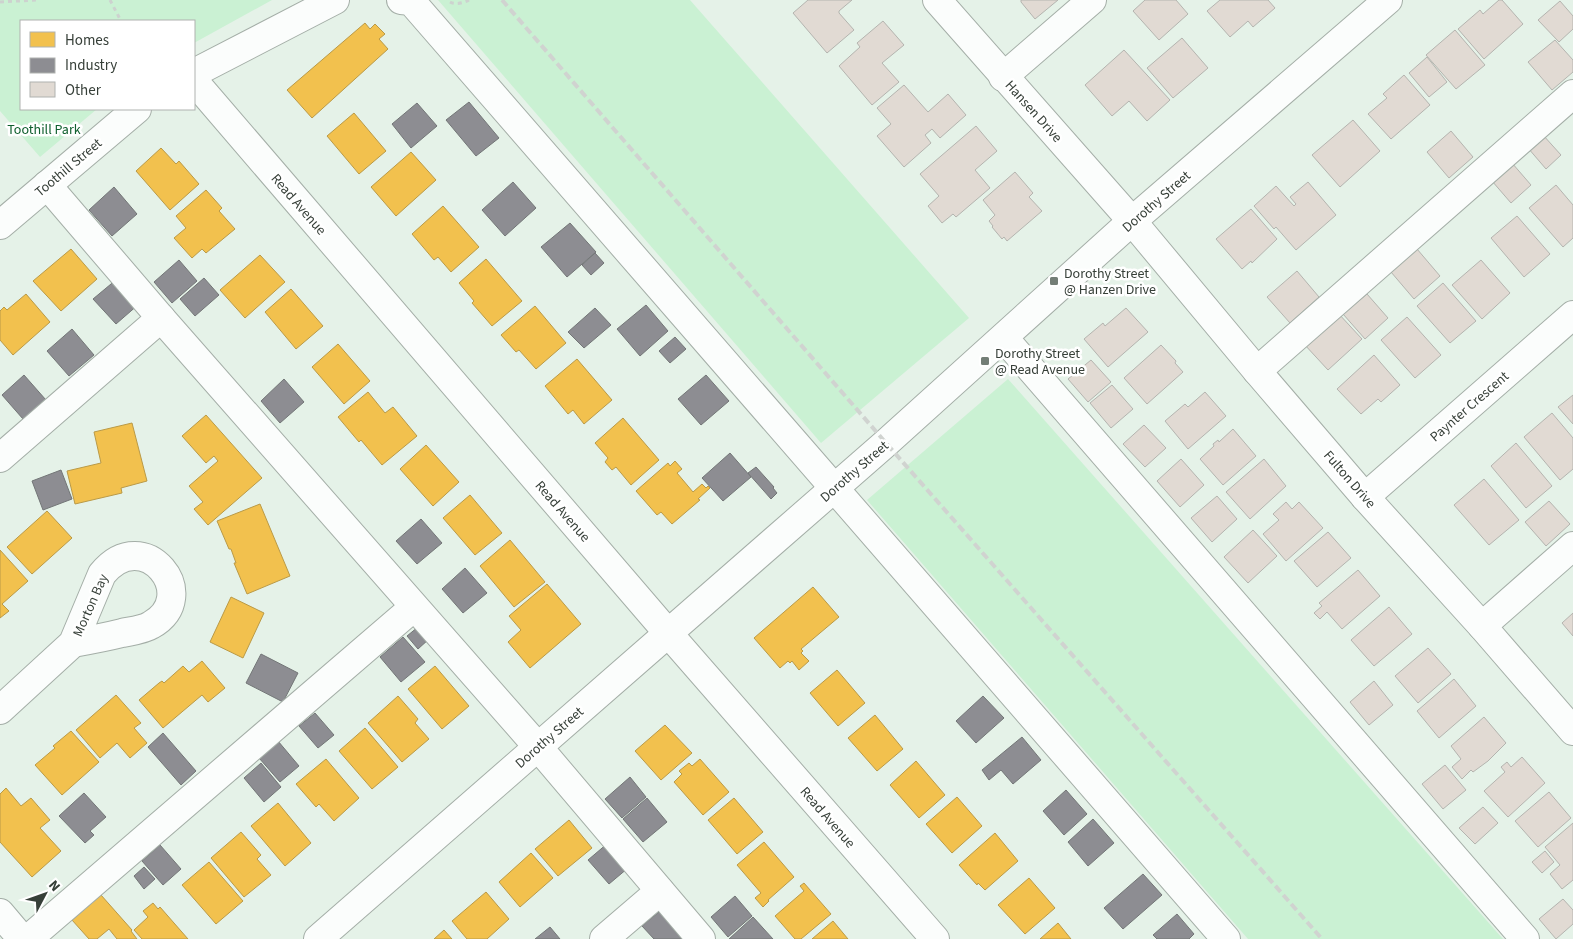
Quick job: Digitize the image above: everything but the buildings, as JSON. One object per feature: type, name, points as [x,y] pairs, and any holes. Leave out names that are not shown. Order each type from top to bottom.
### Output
[{"type":"street","points":[[195,72],[335,0]]},
{"type":"street","name":"Hansen Drive","points":[[937,0],[1132,221]]},
{"type":"street","points":[[1003,77],[1092,0]]},
{"type":"street","name":"Dorothy Street","points":[[318,939],[835,488],[1132,221],[1388,0]]},
{"type":"street","points":[[406,1],[835,488],[1226,939]]},
{"type":"street","name":"Read Avenue","points":[[195,82],[668,633],[935,939]]},
{"type":"street","points":[[1257,371],[1573,94]]},
{"type":"street","name":"Toothill Street","points":[[0,225],[136,110]]},
{"type":"street","points":[[46,185],[538,747],[702,939]]},
{"type":"street","name":"Fulton Drive","points":[[1132,221],[1365,497],[1482,626],[1573,732]]},
{"type":"street","name":"Paynter Crescent","points":[[1365,497],[1573,315]]},
{"type":"street","points":[[0,458],[161,318]]},
{"type":"street","points":[[1004,338],[1525,939]]},
{"type":"street","points":[[1482,626],[1573,546]]},
{"type":"street","points":[[28,939],[414,607]]},
{"type":"street","name":"Morton Bay","points":[[0,710],[73,643]]},
{"type":"street","points":[[604,939],[660,891]]},
{"type":"street","points":[[0,914],[22,939]]},
{"type":"path","points":[[0,2],[36,0]]},
{"type":"path","points":[[110,0],[120,20]]},
{"type":"path","points":[[446,0],[452,4],[468,0]]},
{"type":"green space","name":"Toothill Park","points":[[0,0],[272,0],[195,42],[195,20],[20,20],[20,110],[96,110],[40,157],[0,111]]},
{"type":"green space","points":[[438,0],[690,0],[969,318],[821,443]]},
{"type":"green space","points":[[1008,379],[1503,939],[1248,939],[867,500]]},
{"type":"railway","points":[[502,0],[886,443],[1322,939]]},
{"type":"place","name":"Dorothy Street @ Hanzen Drive","points":[[1054,281]]},
{"type":"place","name":"Dorothy Street @ Read Avenue","points":[[985,361]]}]
